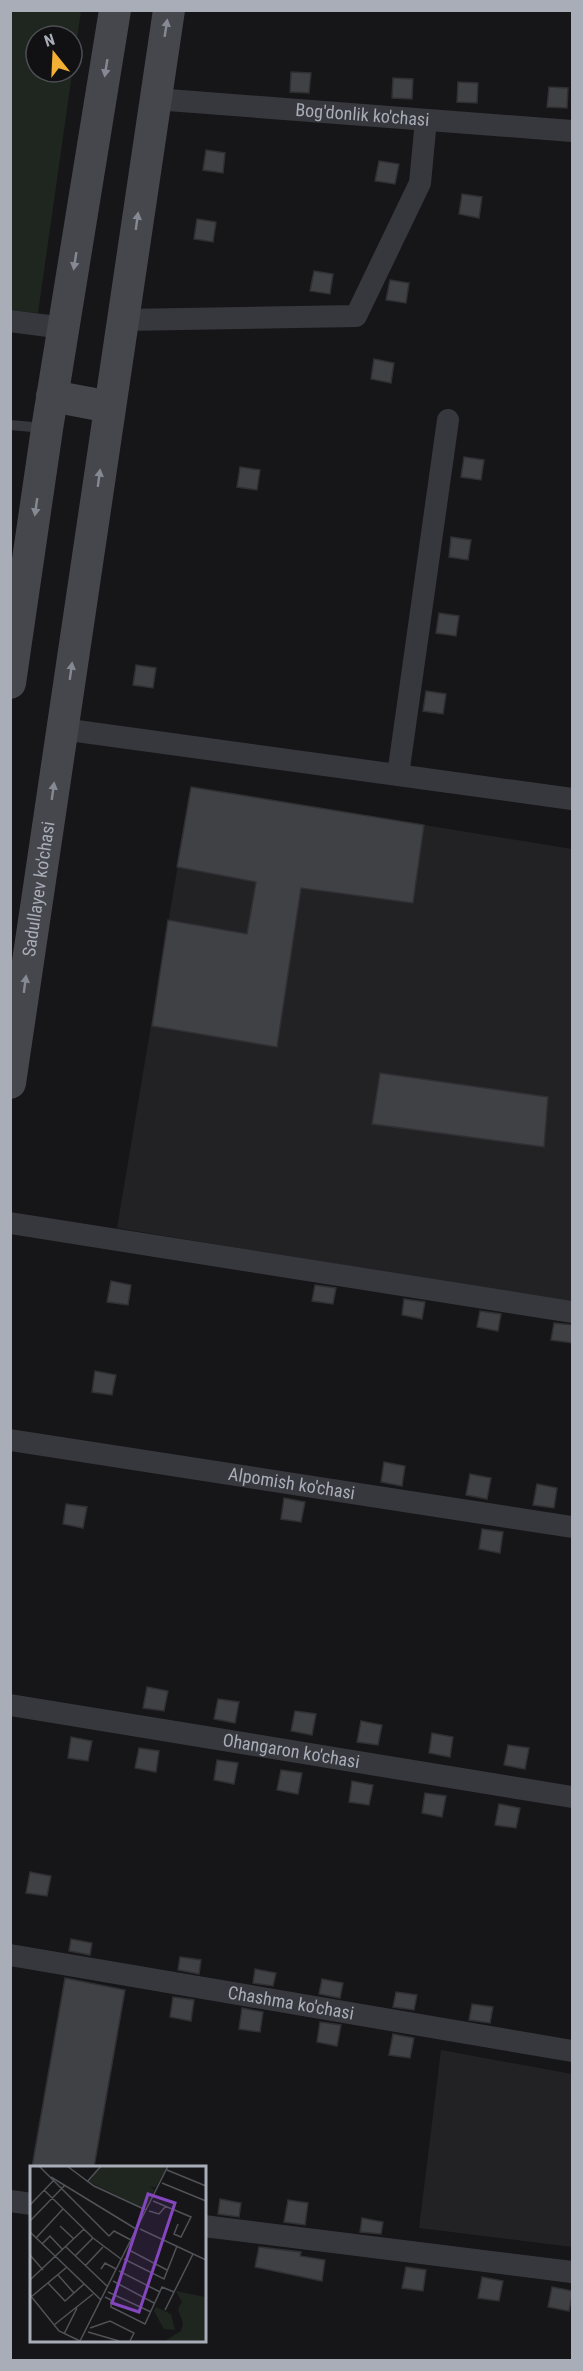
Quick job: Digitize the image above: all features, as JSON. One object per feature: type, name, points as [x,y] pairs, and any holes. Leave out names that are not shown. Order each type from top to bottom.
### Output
[{"type":"main road","points":[[10,683],[52,396],[115,10]]},
{"type":"main road","name":"Sadullayev ko'chasi","points":[[10,1083],[169,10]]},
{"type":"main road","points":[[52,396],[110,406]]},
{"type":"street","name":"Bog'donlik ko'chasi","points":[[155,99],[573,131]]},
{"type":"street","points":[[123,320],[356,316],[420,183],[426,120]]},
{"type":"street","points":[[10,321],[64,328]]},
{"type":"street","points":[[398,775],[448,420]]},
{"type":"street","points":[[62,729],[573,799]]},
{"type":"street","points":[[10,1223],[573,1312]]},
{"type":"street","name":"Alpomish ko'chasi","points":[[10,1440],[573,1527]]},
{"type":"street","name":"Ohangaron ko'chasi","points":[[10,1706],[573,1797]]},
{"type":"street","name":"Chashma ko'chasi","points":[[10,1955],[573,2051]]},
{"type":"street","points":[[10,2201],[30,2204]]},
{"type":"street","points":[[206,2226],[573,2272]]},
{"type":"lane","points":[[10,425],[47,429]]},
{"type":"shaded area","points":[[11,11],[81,11],[79,24],[24,24],[24,84],[71,84],[38,313],[11,310]]},
{"type":"shaded area","points":[[191,787],[572,849],[572,1303],[117,1228]]},
{"type":"shaded area","points":[[441,2050],[572,2074],[572,2247],[419,2228]]},
{"type":"building","points":[[291,72],[311,73],[309,93],[290,92]]},
{"type":"building","points":[[393,78],[413,79],[412,99],[392,98]]},
{"type":"building","points":[[458,82],[478,83],[477,103],[457,102]]},
{"type":"building","points":[[549,87],[568,88],[567,108],[547,107]]},
{"type":"building","points":[[206,150],[225,153],[223,173],[203,170]]},
{"type":"building","points":[[379,161],[399,164],[395,184],[375,181]]},
{"type":"building","points":[[462,194],[482,197],[479,218],[459,214]]},
{"type":"building","points":[[197,219],[216,222],[213,242],[194,239]]},
{"type":"building","points":[[314,271],[333,274],[330,294],[310,291]]},
{"type":"building","points":[[390,280],[409,283],[406,303],[386,300]]},
{"type":"building","points":[[374,359],[394,363],[391,383],[371,379]]},
{"type":"building","points":[[464,457],[484,460],[481,480],[461,477]]},
{"type":"building","points":[[240,467],[260,470],[257,490],[237,487]]},
{"type":"building","points":[[451,537],[471,540],[468,560],[449,557]]},
{"type":"building","points":[[439,613],[459,616],[456,636],[436,633]]},
{"type":"building","points":[[136,665],[156,668],[153,688],[133,685]]},
{"type":"building","points":[[426,691],[446,694],[443,714],[423,711]]},
{"type":"building","points":[[191,787],[424,825],[413,903],[301,888],[277,1047],[152,1026],[168,920],[247,934],[256,882],[177,867]]},
{"type":"building","points":[[380,1073],[548,1097],[544,1147],[372,1124]]},
{"type":"building","points":[[111,1281],[131,1285],[128,1305],[107,1302]]},
{"type":"building","points":[[315,1285],[336,1288],[333,1304],[312,1301]]},
{"type":"building","points":[[404,1299],[425,1302],[422,1319],[402,1315]]},
{"type":"building","points":[[480,1311],[501,1314],[498,1331],[477,1327]]},
{"type":"building","points":[[554,1323],[573,1325],[573,1343],[551,1340]]},
{"type":"building","points":[[95,1371],[116,1375],[112,1395],[92,1392]]},
{"type":"building","points":[[384,1462],[405,1466],[402,1486],[381,1482]]},
{"type":"building","points":[[470,1474],[491,1478],[487,1499],[466,1495]]},
{"type":"building","points":[[537,1484],[557,1488],[554,1508],[533,1505]]},
{"type":"building","points":[[284,1498],[305,1502],[301,1522],[281,1519]]},
{"type":"building","points":[[66,1504],[87,1507],[83,1528],[63,1524]]},
{"type":"building","points":[[482,1529],[503,1532],[500,1553],[479,1549]]},
{"type":"building","points":[[147,1687],[168,1691],[164,1711],[143,1708]]},
{"type":"building","points":[[218,1699],[239,1702],[235,1723],[214,1719]]},
{"type":"building","points":[[295,1711],[316,1714],[312,1735],[291,1731]]},
{"type":"building","points":[[361,1721],[382,1725],[378,1745],[357,1742]]},
{"type":"building","points":[[432,1733],[453,1737],[450,1757],[429,1753]]},
{"type":"building","points":[[71,1737],[92,1741],[88,1761],[68,1758]]},
{"type":"building","points":[[508,1745],[529,1748],[525,1769],[504,1765]]},
{"type":"building","points":[[139,1748],[159,1751],[156,1772],[135,1768]]},
{"type":"building","points":[[217,1760],[238,1763],[234,1784],[214,1780]]},
{"type":"building","points":[[281,1770],[302,1773],[298,1794],[277,1790]]},
{"type":"building","points":[[352,1781],[373,1785],[369,1805],[349,1802]]},
{"type":"building","points":[[425,1793],[446,1796],[442,1817],[422,1813]]},
{"type":"building","points":[[499,1804],[520,1808],[516,1828],[495,1825]]},
{"type":"building","points":[[30,1872],[51,1876],[47,1896],[26,1893]]},
{"type":"building","points":[[71,1939],[92,1943],[90,1955],[69,1951]]},
{"type":"building","points":[[180,1957],[201,1960],[199,1974],[178,1970]]},
{"type":"building","points":[[255,1969],[276,1973],[273,1986],[253,1983]]},
{"type":"building","points":[[65,1978],[125,1990],[94,2166],[32,2166]]},
{"type":"building","points":[[322,1979],[343,1983],[340,1998],[319,1994]]},
{"type":"building","points":[[396,1992],[417,1995],[414,2010],[393,2007]]},
{"type":"building","points":[[173,1997],[194,2000],[191,2021],[170,2017]]},
{"type":"building","points":[[472,2004],[493,2007],[490,2023],[469,2020]]},
{"type":"building","points":[[242,2008],[263,2012],[260,2032],[239,2029]]},
{"type":"building","points":[[320,2022],[341,2025],[337,2046],[317,2042]]},
{"type":"building","points":[[393,2034],[414,2038],[410,2058],[389,2055]]},
{"type":"building","points":[[220,2199],[241,2203],[239,2217],[218,2214]]},
{"type":"building","points":[[288,2200],[308,2203],[305,2225],[284,2222]]},
{"type":"building","points":[[362,2218],[383,2222],[381,2234],[360,2232]]},
{"type":"building","points":[[259,2247],[301,2252],[300,2256],[325,2260],[322,2281],[255,2267]]},
{"type":"building","points":[[406,2267],[426,2270],[423,2291],[402,2288]]},
{"type":"building","points":[[482,2277],[503,2281],[499,2301],[478,2298]]},
{"type":"building","points":[[552,2287],[573,2291],[569,2311],[548,2307]]}]
